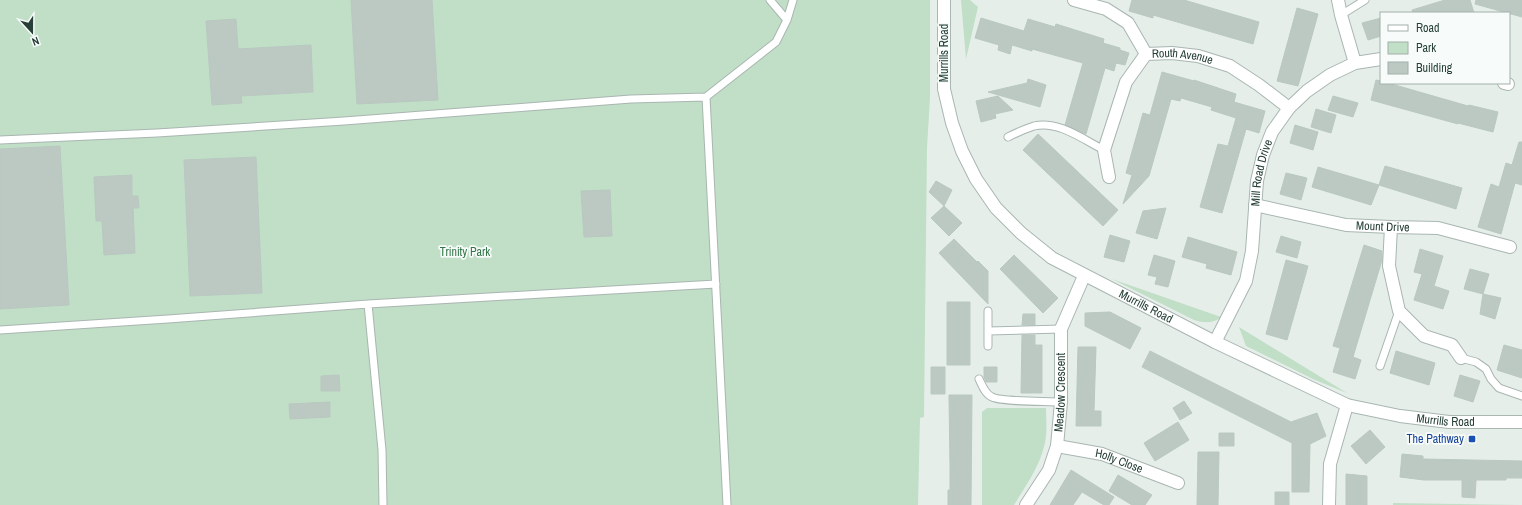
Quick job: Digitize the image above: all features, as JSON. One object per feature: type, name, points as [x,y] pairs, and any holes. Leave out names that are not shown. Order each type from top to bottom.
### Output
[{"type":"street","name":"Murrills Road","points":[[944,0],[944,89],[952,123],[962,151],[976,179],[996,208],[1022,233],[1052,258],[1084,276],[1215,342],[1347,405],[1400,416],[1449,422],[1522,422]]},
{"type":"street","points":[[1074,0],[1106,9],[1128,23],[1146,54]]},
{"type":"street","points":[[1338,0],[1355,63]]},
{"type":"street","name":"Routh Avenue","points":[[1109,177],[1104,150],[1126,82],[1146,54],[1172,52],[1198,56],[1230,66],[1259,85],[1289,108]]},
{"type":"street","name":"Mill Road Drive","points":[[1215,342],[1246,281],[1252,251],[1257,181],[1263,155],[1272,132],[1289,108],[1307,91],[1330,76],[1355,63],[1380,59]]},
{"type":"street","name":"Mount Drive","points":[[1255,205],[1346,225],[1438,228],[1510,247]]},
{"type":"street","points":[[1391,227],[1389,266],[1399,311],[1424,336],[1452,345],[1461,358]]},
{"type":"street","name":"Meadow Crescent","points":[[1026,505],[1049,470],[1057,446],[1061,402],[1061,329],[1084,276]]},
{"type":"street","points":[[1329,505],[1330,464],[1347,405]]},
{"type":"street","name":"Holly Close","points":[[1057,446],[1102,454],[1178,483]]},
{"type":"lane","points":[[770,0],[787,20]]},
{"type":"lane","points":[[0,140],[157,133],[344,121],[631,99],[706,97],[776,42],[787,20],[792,0]]},
{"type":"lane","points":[[1341,15],[1365,0]]},
{"type":"lane","points":[[706,97],[727,505]]},
{"type":"lane","points":[[1008,137],[1035,126],[1046,125],[1060,128],[1104,150]]},
{"type":"lane","points":[[0,330],[160,320],[368,304],[716,284]]},
{"type":"lane","points":[[368,304],[382,450],[383,505]]},
{"type":"lane","points":[[988,311],[988,346]]},
{"type":"lane","points":[[1380,366],[1399,311]]},
{"type":"lane","points":[[988,331],[1061,329]]},
{"type":"lane","points":[[1461,358],[1476,362],[1486,369],[1491,379],[1499,388],[1522,396]]},
{"type":"lane","points":[[979,379],[985,391],[992,397],[1061,402]]},
{"type":"green space","name":"Trinity Park","points":[[0,0],[930,0],[930,98],[927,148],[924,417],[920,418],[918,505],[0,505]]},
{"type":"green space","points":[[961,0],[970,0],[978,7],[966,59]]},
{"type":"green space","points":[[1112,279],[1221,317],[1215,321],[1208,322],[1194,320]]},
{"type":"green space","points":[[1239,327],[1347,393],[1315,380],[1246,346]]},
{"type":"green space","points":[[987,408],[1046,408],[1046,436],[1042,455],[1029,481],[1014,505],[982,505],[982,412]]},
{"type":"green space","points":[[1393,503],[1522,505],[1393,505]]},
{"type":"building","points":[[351,0],[432,0],[438,100],[357,104]]},
{"type":"building","points":[[1132,0],[1184,0],[1259,22],[1253,44],[1153,15],[1153,18],[1129,11]]},
{"type":"building","points":[[1445,0],[1470,0],[1474,12],[1413,12],[1412,10]]},
{"type":"building","points":[[1476,0],[1522,0],[1522,17],[1510,14],[1510,12],[1504,12],[1475,4]]},
{"type":"building","points":[[1297,8],[1318,14],[1298,86],[1277,81]]},
{"type":"building","points":[[981,18],[1024,31],[1028,19],[1055,27],[1056,24],[1104,39],[1103,43],[1120,48],[1120,50],[1129,53],[1125,65],[1116,63],[1114,71],[1105,68],[1086,134],[1065,125],[1083,63],[1012,45],[1010,54],[998,50],[999,45],[975,38]]},
{"type":"building","points":[[1380,18],[1380,36],[1368,40],[1362,23]]},
{"type":"building","points":[[236,19],[238,49],[311,45],[313,92],[241,96],[242,103],[212,105],[206,21]]},
{"type":"building","points":[[1162,72],[1194,80],[1236,94],[1234,102],[1265,111],[1259,133],[1246,129],[1222,213],[1200,207],[1218,144],[1228,146],[1236,118],[1211,110],[1212,107],[1181,98],[1180,101],[1171,99],[1149,176],[1123,204],[1132,175],[1126,173],[1143,113],[1150,115]]},
{"type":"building","points":[[1028,79],[1046,85],[1040,107],[988,92],[1027,83]]},
{"type":"building","points":[[1376,80],[1380,81],[1380,84],[1391,84],[1468,106],[1498,112],[1493,132],[1371,100]]},
{"type":"building","points":[[998,96],[1013,110],[995,114],[996,118],[981,122],[976,101]]},
{"type":"building","points":[[1333,96],[1358,103],[1353,117],[1328,110]]},
{"type":"building","points":[[1316,109],[1336,115],[1331,133],[1311,127]]},
{"type":"building","points":[[1295,125],[1318,132],[1313,150],[1290,143]]},
{"type":"building","points":[[1038,134],[1118,210],[1103,226],[1023,150]]},
{"type":"building","points":[[1519,142],[1522,142],[1522,185],[1515,183],[1501,234],[1478,227],[1491,184],[1499,187],[1506,163],[1512,165]]},
{"type":"building","points":[[60,146],[69,305],[0,309],[0,149]]},
{"type":"building","points":[[256,157],[262,293],[190,296],[184,160]]},
{"type":"building","points":[[1385,166],[1462,188],[1456,209],[1379,185]]},
{"type":"building","points":[[1318,167],[1379,185],[1371,205],[1312,187]]},
{"type":"building","points":[[1286,173],[1307,178],[1301,200],[1280,194]]},
{"type":"building","points":[[132,175],[132,196],[138,196],[139,208],[133,208],[135,253],[104,255],[102,221],[96,221],[94,177]]},
{"type":"building","points":[[936,181],[952,190],[944,206],[929,192]]},
{"type":"building","points":[[610,190],[612,236],[584,237],[581,191]]},
{"type":"building","points":[[944,206],[962,223],[949,236],[931,218]]},
{"type":"building","points":[[1166,208],[1157,239],[1136,233],[1143,211]]},
{"type":"building","points":[[1110,235],[1130,241],[1124,262],[1104,257]]},
{"type":"building","points":[[1281,236],[1301,242],[1297,258],[1276,252]]},
{"type":"building","points":[[1188,237],[1237,252],[1231,275],[1206,268],[1207,264],[1182,257]]},
{"type":"building","points":[[954,239],[988,271],[988,304],[939,253]]},
{"type":"building","points":[[1364,245],[1382,251],[1382,260],[1353,357],[1361,360],[1355,379],[1333,372],[1340,348],[1333,346]]},
{"type":"building","points":[[1420,249],[1443,256],[1434,286],[1449,291],[1443,309],[1414,300],[1422,274],[1414,272]]},
{"type":"building","points":[[1014,255],[1058,298],[1043,313],[1000,269]]},
{"type":"building","points":[[1154,255],[1175,261],[1168,287],[1155,284],[1157,277],[1148,275]]},
{"type":"building","points":[[1286,260],[1308,266],[1287,340],[1266,334]]},
{"type":"building","points":[[1470,269],[1489,274],[1483,294],[1464,289]]},
{"type":"building","points":[[1483,294],[1501,298],[1495,319],[1480,314]]},
{"type":"building","points":[[947,302],[970,302],[970,365],[947,365]]},
{"type":"building","points":[[1110,312],[1141,328],[1130,349],[1085,326],[1085,313]]},
{"type":"building","points":[[1023,314],[1035,314],[1035,325],[1022,325]]},
{"type":"building","points":[[1022,335],[1035,335],[1035,345],[1042,345],[1042,393],[1021,393]]},
{"type":"building","points":[[1504,345],[1522,350],[1522,378],[1497,370]]},
{"type":"building","points":[[1078,347],[1096,347],[1094,411],[1101,411],[1101,426],[1076,426]]},
{"type":"building","points":[[1150,351],[1291,422],[1317,413],[1326,436],[1310,444],[1309,492],[1292,492],[1292,443],[1142,367]]},
{"type":"building","points":[[1396,351],[1435,363],[1429,385],[1390,373]]},
{"type":"building","points":[[931,367],[945,367],[945,394],[931,394]]},
{"type":"building","points":[[984,367],[997,367],[997,382],[986,382],[984,377]]},
{"type":"building","points":[[339,375],[340,391],[321,391],[321,376]]},
{"type":"building","points":[[1460,375],[1480,381],[1473,402],[1454,396]]},
{"type":"building","points":[[949,395],[972,395],[971,505],[948,505],[948,490],[950,490]]},
{"type":"building","points":[[1184,401],[1192,413],[1180,420],[1173,408]]},
{"type":"building","points":[[330,402],[330,417],[290,419],[289,404]]},
{"type":"building","points":[[1178,422],[1189,440],[1155,461],[1144,443]]},
{"type":"building","points":[[1370,430],[1385,447],[1366,464],[1351,446]]},
{"type":"building","points":[[1219,433],[1234,433],[1234,446],[1219,446]]},
{"type":"building","points":[[1198,452],[1219,452],[1218,505],[1197,505]]},
{"type":"building","points":[[1402,454],[1423,456],[1423,459],[1522,461],[1522,478],[1506,478],[1506,480],[1476,480],[1475,498],[1462,497],[1462,480],[1424,480],[1400,477]]},
{"type":"building","points":[[1071,470],[1114,497],[1109,505],[1104,505],[1082,492],[1073,505],[1050,505]]},
{"type":"building","points":[[1346,474],[1367,476],[1367,505],[1346,505]]},
{"type":"building","points":[[1118,475],[1152,495],[1145,505],[1132,505],[1109,491]]},
{"type":"building","points":[[1275,492],[1289,492],[1289,505],[1275,505]]},
{"type":"place","name":"The Pathway","points":[[1472,439]]}]
